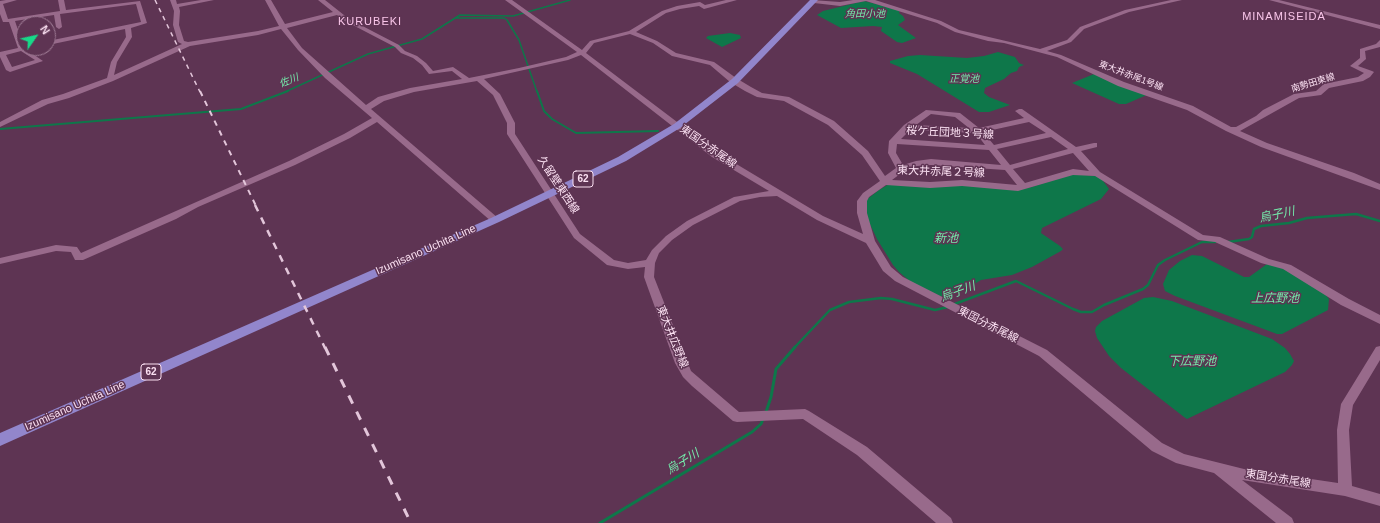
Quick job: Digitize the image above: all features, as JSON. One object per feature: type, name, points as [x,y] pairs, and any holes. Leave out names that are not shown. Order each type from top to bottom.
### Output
[{"type":"main road","name":"Izumisano Uchita Line","points":[[0,440],[294,308],[496,220],[551,195],[622,159],[677,126],[735,81],[814,0]]},
{"type":"street","points":[[0,3],[8,0]]},
{"type":"street","points":[[0,3],[14,0]]},
{"type":"street","points":[[59,27],[61,0]]},
{"type":"street","points":[[188,44],[181,42],[176,25],[174,3],[211,0]]},
{"type":"street","points":[[268,0],[283,27],[300,50],[377,119],[496,220]]},
{"type":"street","points":[[321,0],[347,20],[403,52],[415,57],[424,64],[431,73],[453,70],[467,80]]},
{"type":"street","name":"東国分赤尾線","points":[[508,0],[582,53],[715,155],[820,218],[870,241],[887,269],[899,279],[1043,353],[1157,447],[1181,459],[1244,475],[1345,490],[1380,500]]},
{"type":"street","points":[[366,109],[381,99],[413,90],[542,66],[582,53],[592,42],[631,32],[638,26],[682,3],[700,4],[704,7],[734,0]]},
{"type":"street","points":[[814,0],[840,4],[864,0]]},
{"type":"street","name":"東大井赤尾1号線","points":[[869,0],[939,22],[958,31],[988,39],[1004,41],[1059,56],[1121,84],[1179,103],[1264,145],[1351,175],[1380,187]]},
{"type":"street","points":[[1039,51],[1069,41],[1082,28],[1127,11],[1179,0]]},
{"type":"street","points":[[1272,0],[1380,27]]},
{"type":"street","points":[[0,3],[5,21],[12,21],[124,2],[138,2],[144,23],[56,40]]},
{"type":"street","points":[[0,125],[45,102],[66,96],[110,79],[188,44],[258,33],[338,13]]},
{"type":"street","points":[[12,21],[16,30]]},
{"type":"street","points":[[110,79],[114,62],[128,37],[128,26]]},
{"type":"street","name":"東大井赤尾２号線","points":[[631,32],[655,42],[674,55],[712,63],[735,81],[760,95],[786,99],[831,123],[865,153],[885,182],[914,185],[962,183],[1023,187],[1073,172],[1097,174],[1201,238],[1223,242],[1265,261],[1287,267],[1345,302],[1380,320]]},
{"type":"street","name":"南勢田東線","points":[[1228,128],[1237,129],[1297,96],[1318,93],[1327,86],[1360,79],[1370,72],[1353,66],[1363,59],[1362,50],[1378,45],[1380,42]]},
{"type":"street","points":[[16,50],[1,54],[10,70],[40,61],[34,56]]},
{"type":"street","name":"久留壁東西線","points":[[478,78],[496,94],[508,115],[511,123],[511,134],[577,236],[611,263],[628,266],[650,263]]},
{"type":"street","points":[[1019,111],[1076,151],[1097,174]]},
{"type":"street","points":[[901,169],[892,153],[892,145],[893,141],[907,127],[929,112],[957,115],[978,131],[1023,187]]},
{"type":"street","points":[[0,261],[56,248],[74,249],[79,258],[292,163],[347,136],[377,119]]},
{"type":"street","points":[[907,127],[978,131],[1031,119]]},
{"type":"street","name":"桜ケ丘団地３号線","points":[[893,141],[991,148],[1053,134]]},
{"type":"street","points":[[870,241],[862,213],[862,201],[866,196],[901,169],[916,164],[931,162],[1008,168],[1094,145]]},
{"type":"street","points":[[650,263],[655,252],[668,238],[736,198],[760,194],[779,193]]},
{"type":"street","name":"東大井広野線","points":[[650,263],[649,277],[681,363],[687,374],[737,417],[805,414],[862,451],[946,523]]},
{"type":"street","points":[[1345,490],[1342,430],[1347,404],[1380,350]]},
{"type":"street","points":[[1216,468],[1287,523]]},
{"type":"water","name":"角田小池","points":[[864,1],[900,10],[899,13],[905,20],[898,25],[916,38],[902,43],[897,42],[881,31],[882,27],[873,26],[841,28],[817,15],[823,11]]},
{"type":"water","points":[[730,33],[740,35],[741,38],[722,47],[706,38],[708,36]]},
{"type":"water","name":"正覚池","points":[[998,52],[1015,57],[1019,63],[1024,65],[1019,67],[1017,71],[1011,73],[1004,79],[985,88],[984,93],[989,97],[1010,105],[989,112],[979,112],[917,74],[890,63],[890,61],[908,56],[920,55],[967,58],[984,56]]},
{"type":"water","points":[[1094,74],[1149,94],[1126,104],[1119,104],[1072,83]]},
{"type":"water","name":"新池","points":[[1074,174],[1096,176],[1101,178],[1109,189],[1101,199],[1042,228],[1041,233],[1060,246],[1063,249],[1061,251],[1032,267],[1012,275],[981,280],[968,288],[958,290],[946,297],[940,296],[911,282],[899,272],[877,239],[866,216],[866,200],[889,184],[963,184],[1021,189]]},
{"type":"water","name":"上広野池","points":[[1192,255],[1202,256],[1244,277],[1249,277],[1267,264],[1287,269],[1325,294],[1329,299],[1328,310],[1282,334],[1277,334],[1165,291],[1163,284],[1169,270],[1180,261]]},
{"type":"water","name":"下広野池","points":[[1153,297],[1172,301],[1272,339],[1285,348],[1294,361],[1285,372],[1187,419],[1121,368],[1109,356],[1097,338],[1095,331],[1096,327],[1102,321],[1144,298]]},
{"type":"waterway","name":"佐川","points":[[285,92],[368,54],[422,39],[460,15],[513,16],[570,0]]},
{"type":"waterway","points":[[456,18],[504,18],[507,20],[519,40],[537,92]]},
{"type":"waterway","name":"佐川","points":[[0,129],[241,109],[288,91]]},
{"type":"waterway","points":[[537,91],[544,111],[552,119],[576,133],[658,131]]},
{"type":"waterway","name":"烏子川","points":[[1228,242],[1249,239],[1252,237],[1254,229],[1261,226],[1289,223],[1307,218],[1356,214],[1380,221]]},
{"type":"waterway","name":"烏子川","points":[[952,305],[1016,281],[1073,309],[1081,312],[1092,312],[1104,305],[1143,289],[1148,285],[1158,265],[1165,260],[1202,242],[1215,242]]},
{"type":"waterway","name":"烏子川","points":[[794,348],[830,310],[849,302],[881,298],[892,299],[935,310],[948,307]]},
{"type":"waterway","name":"烏子川","points":[[766,412],[771,397],[776,369],[795,347]]},
{"type":"waterway","name":"烏子川","points":[[600,523],[752,432],[761,424],[763,419]]},
{"type":"railway","points":[[155,0],[200,92]]},
{"type":"railway","points":[[200,91],[256,206]]},
{"type":"railway","points":[[255,205],[325,348]]},
{"type":"railway","points":[[325,347],[411,523]]},
{"type":"district","name":"MINAMISEIDA","points":[[1284,17]]},
{"type":"district","name":"KURUBEKI","points":[[370,22]]}]
